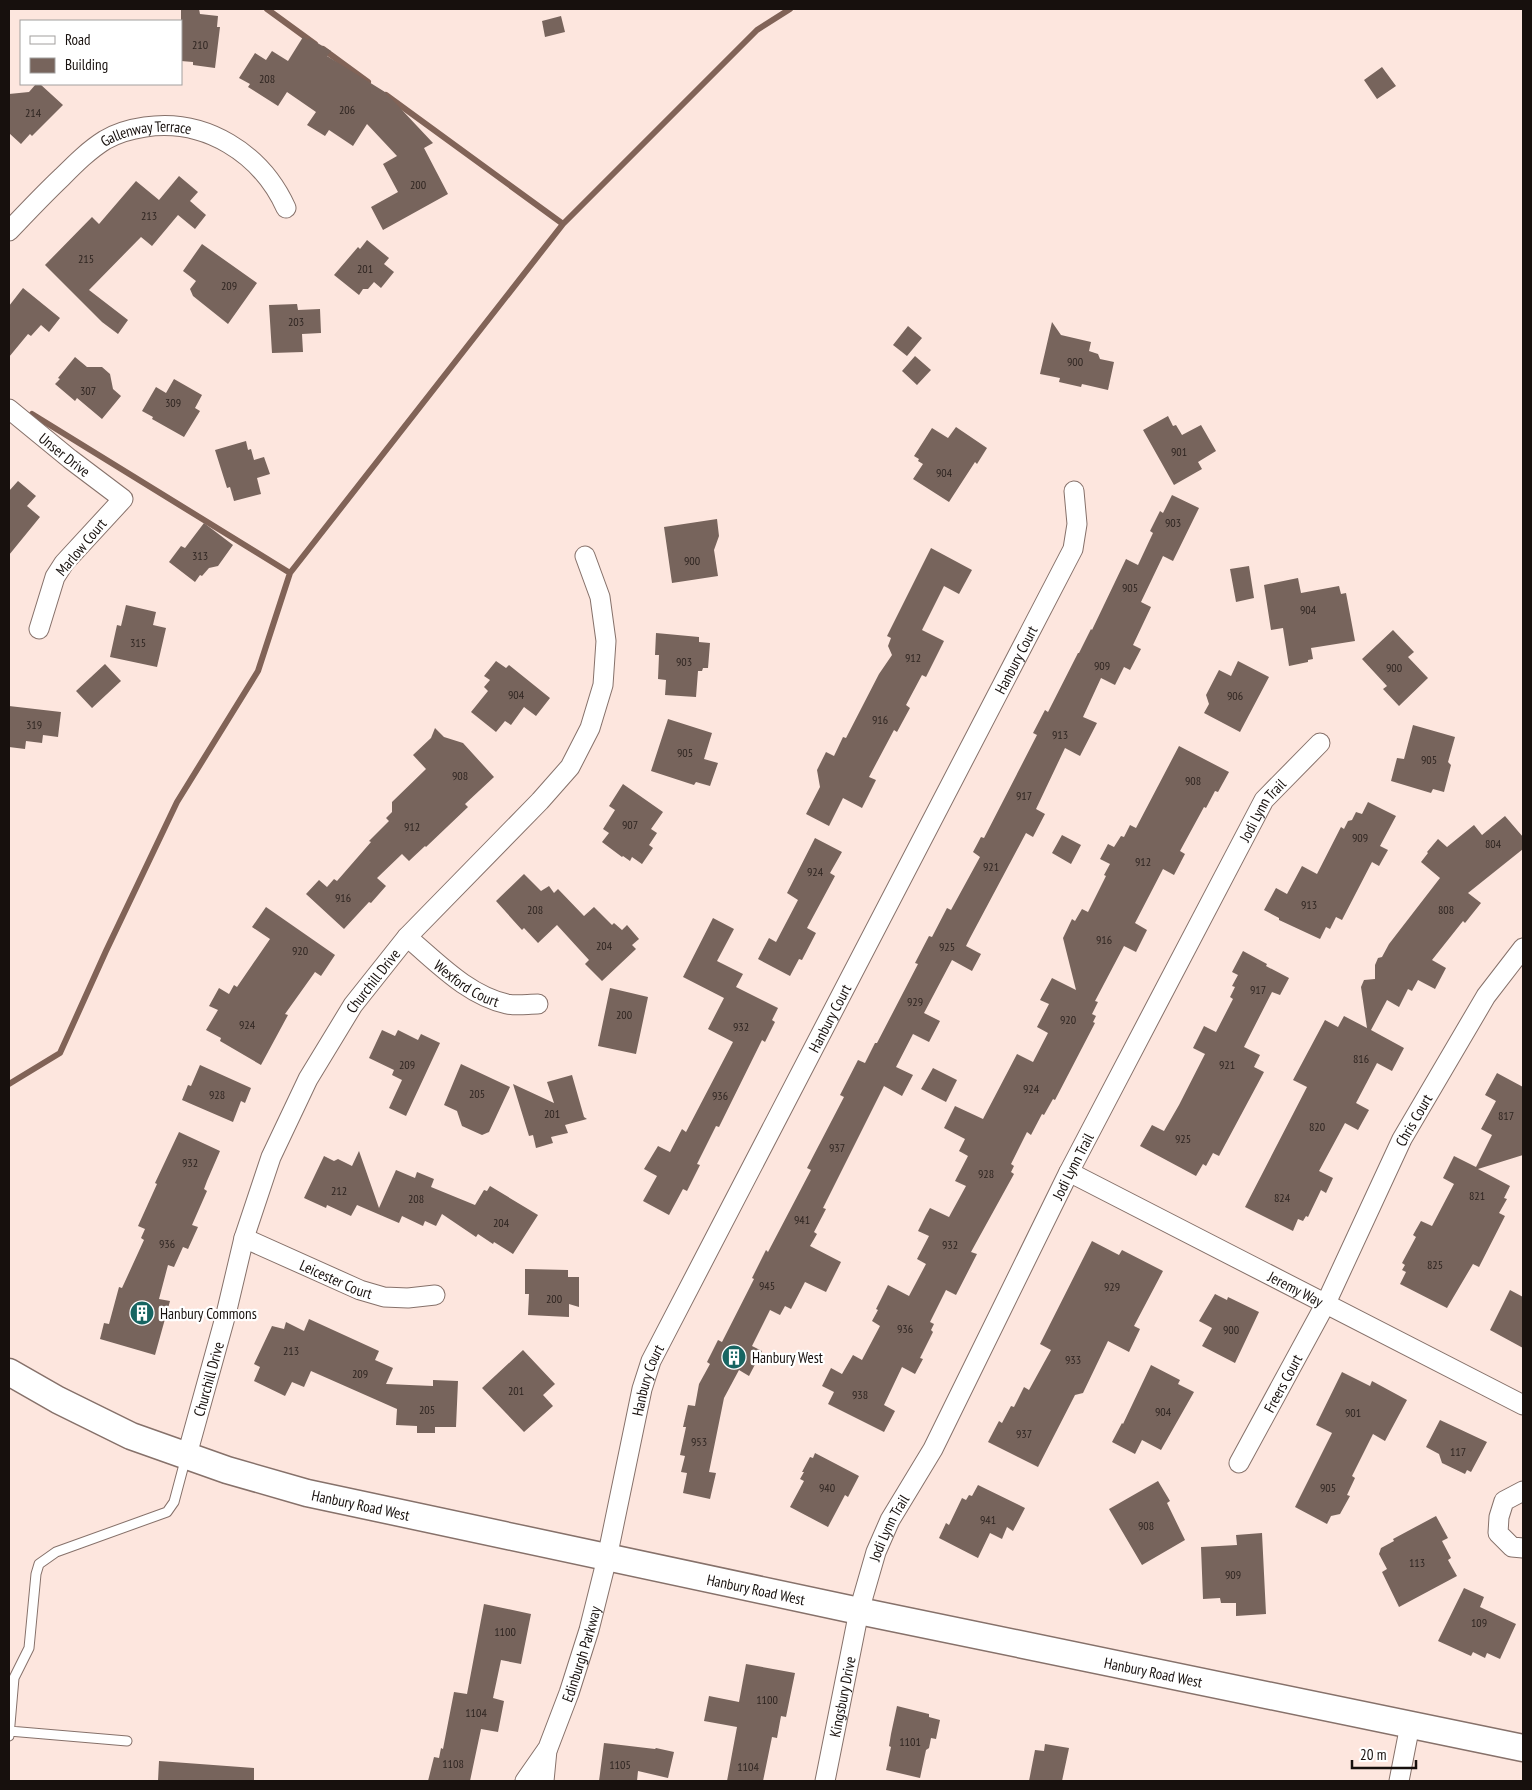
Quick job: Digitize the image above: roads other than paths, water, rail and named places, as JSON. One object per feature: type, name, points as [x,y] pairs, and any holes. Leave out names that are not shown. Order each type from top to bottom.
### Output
[{"type":"main road","name":"Hanbury Road West","points":[[9,1372],[58,1400],[131,1436],[187,1454],[227,1470],[307,1493],[859,1611],[1523,1748]]},
{"type":"street","name":"Gallenway Terrace","points":[[9,231],[87,152],[107,139],[131,129],[158,125],[173,125],[201,131],[217,137],[245,154],[274,184],[286,208]]},
{"type":"street","name":"Unser Drive","points":[[9,409],[123,499]]},
{"type":"street","name":"Hanbury Court","points":[[608,1558],[642,1388],[652,1361],[1073,549],[1077,524],[1074,491]]},
{"type":"street","name":"Marlow Court","points":[[39,629],[55,577],[64,563],[123,499]]},
{"type":"street","name":"Churchill Drive","points":[[187,1454],[226,1314],[244,1238],[271,1157],[308,1079],[353,1005],[406,937],[552,788],[570,767],[590,728],[603,685],[606,641],[600,597],[585,556]]},
{"type":"street","name":"Jodi Lynn Trail","points":[[859,1611],[876,1552],[890,1520],[933,1449],[1069,1172],[1264,800],[1320,743]]},
{"type":"street","name":"Wexford Court","points":[[406,937],[480,995],[508,1004],[538,1004]]},
{"type":"street","name":"Chris Court","points":[[1326,1303],[1402,1139],[1486,996],[1523,948]]},
{"type":"street","name":"Jeremy Way","points":[[1069,1172],[1523,1405]]},
{"type":"street","name":"Leicester Court","points":[[244,1238],[360,1290],[384,1297],[408,1298],[435,1295]]},
{"type":"street","name":"Freers Court","points":[[1239,1464],[1326,1303]]},
{"type":"street","points":[[1523,1491],[1504,1501],[1499,1517],[1498,1533],[1512,1547],[1523,1548]]},
{"type":"street","name":"Edinburgh Parkway","points":[[525,1781],[548,1748],[569,1693],[589,1630],[608,1558]]},
{"type":"street","name":"Kingsbury Drive","points":[[825,1781],[859,1611]]},
{"type":"street","points":[[1399,1781],[1410,1725]]},
{"type":"street","name":"Edinburgh Parkway","points":[[544,1781],[548,1748]]},
{"type":"lane","points":[[9,1736],[14,1678],[29,1648],[36,1574],[39,1564],[56,1552],[167,1512],[174,1502],[187,1454]]},
{"type":"lane","points":[[9,1731],[127,1740]]},
{"type":"waterway","points":[[267,9],[315,44]]},
{"type":"waterway","points":[[9,1084],[60,1053],[177,802],[258,671],[290,573],[563,224],[757,30],[790,9]]},
{"type":"waterway","points":[[323,49],[368,82]]},
{"type":"waterway","points":[[386,95],[563,224]]},
{"type":"waterway","points":[[32,414],[290,573]]},
{"type":"place","name":"Hanbury Commons","points":[[142,1313]]},
{"type":"place","name":"Hanbury West","points":[[734,1357]]}]
